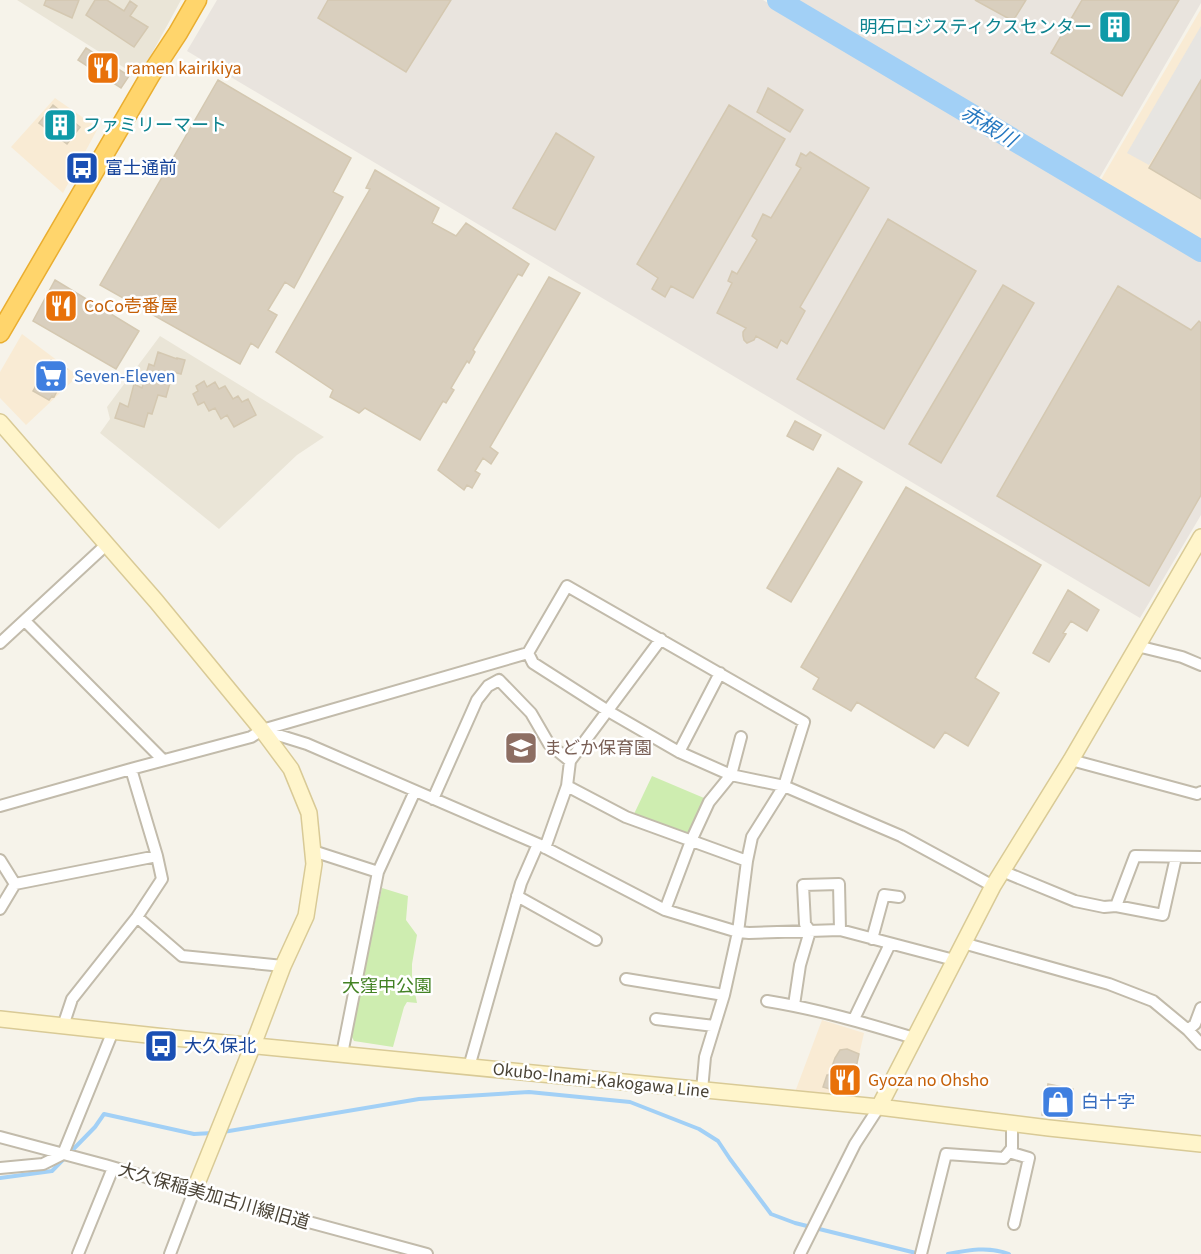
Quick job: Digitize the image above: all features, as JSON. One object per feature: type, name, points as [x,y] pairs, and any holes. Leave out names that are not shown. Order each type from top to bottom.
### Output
[{"type":"highway","points":[[0,333],[151,74],[197,0]]},
{"type":"street","points":[[0,422],[156,601],[262,730],[291,769],[309,813],[314,864],[306,916],[283,966],[170,1254]]},
{"type":"street","points":[[800,1254],[855,1144],[879,1107],[993,886],[1071,760],[1201,537]]},
{"type":"street","points":[[0,643],[107,544]]},
{"type":"street","points":[[0,806],[250,737],[262,730],[528,653],[567,585],[804,722],[784,786],[752,837],[738,932],[724,995],[705,1057],[702,1090]]},
{"type":"street","points":[[25,621],[163,760]]},
{"type":"street","points":[[469,1067],[521,883],[542,846],[567,786],[570,761],[661,639]]},
{"type":"street","points":[[1137,646],[1182,657],[1201,665]]},
{"type":"street","points":[[528,653],[532,663],[679,752],[731,775],[784,786],[901,836],[993,886]]},
{"type":"street","points":[[483,666],[488,686]]},
{"type":"street","points":[[679,752],[720,673]]},
{"type":"street","points":[[433,799],[477,700],[488,686],[498,680],[531,713],[549,744],[570,761]]},
{"type":"street","points":[[262,730],[307,744],[542,846],[665,909],[738,932],[840,930],[954,960]]},
{"type":"street","points":[[665,909],[691,841],[710,802],[731,775],[741,737]]},
{"type":"street","points":[[1071,760],[1197,794],[1201,792]]},
{"type":"street","points":[[63,1026],[72,999],[137,917],[162,879],[131,768]]},
{"type":"street","points":[[567,786],[626,817],[747,861]]},
{"type":"street","points":[[342,1054],[378,872],[415,791]]},
{"type":"street","points":[[313,851],[378,872]]},
{"type":"street","points":[[0,909],[15,884],[157,856]]},
{"type":"street","points":[[1116,906],[1135,856],[1201,857]]},
{"type":"street","points":[[1002,871],[1075,901],[1163,915],[1176,858]]},
{"type":"street","points":[[0,860],[15,884]]},
{"type":"street","points":[[810,931],[805,924],[803,885],[839,884],[840,930]]},
{"type":"street","points":[[872,939],[884,895],[899,897]]},
{"type":"street","points":[[517,896],[596,940]]},
{"type":"street","points":[[137,917],[182,956],[283,966]]},
{"type":"street","points":[[794,1005],[800,965],[810,931]]},
{"type":"street","points":[[963,943],[1109,984],[1153,1001],[1201,1044]]},
{"type":"street","points":[[854,1019],[890,944]]},
{"type":"street","points":[[626,979],[724,995]]},
{"type":"street","points":[[767,1001],[854,1019],[914,1038]]},
{"type":"street","points":[[1188,1030],[1195,1024],[1201,1008]]},
{"type":"street","name":"Okubo-Inami-Kakogawa Line","points":[[0,1019],[879,1107],[1201,1144]]},
{"type":"street","points":[[656,1019],[714,1026]]},
{"type":"street","points":[[0,1168],[43,1164],[63,1154],[113,1031]]},
{"type":"street","points":[[922,1252],[946,1154],[1004,1158],[1012,1148],[1012,1124]]},
{"type":"street","name":"大久保稲美加古川線旧道","points":[[0,1137],[427,1254]]},
{"type":"street","points":[[1008,1152],[1029,1158],[1014,1224]]},
{"type":"street","points":[[78,1254],[113,1168]]},
{"type":"shaded area","points":[[17,0],[181,0],[139,77]]},
{"type":"shaded area","points":[[217,0],[763,0],[1201,260],[1201,515],[1140,618],[187,51]]},
{"type":"shaded area","points":[[788,0],[1201,0],[1201,3],[1097,182]]},
{"type":"shaded area","points":[[1201,9],[1201,246],[1099,183]]},
{"type":"shaded area","points":[[1201,26],[1201,80],[1149,165],[1127,153]]},
{"type":"shaded area","points":[[55,98],[98,128],[63,193],[11,147]]},
{"type":"shaded area","points":[[22,334],[78,376],[26,425],[0,398],[0,372]]},
{"type":"shaded area","points":[[160,336],[324,437],[297,455],[219,529],[100,433],[110,419],[107,407]]},
{"type":"shaded area","points":[[822,1020],[864,1033],[850,1095],[795,1092]]},
{"type":"green space","points":[[652,776],[704,798],[689,832],[683,835],[634,814]]},
{"type":"green space","name":"大窪中公園","points":[[382,888],[408,896],[406,920],[417,935],[412,978],[417,1003],[407,1002],[404,1007],[393,1047],[354,1041],[351,1035]]},
{"type":"building","points":[[46,0],[79,0],[72,18],[44,5]]},
{"type":"building","points":[[95,0],[107,0],[124,11],[130,1],[137,6],[130,16],[148,27],[134,47],[86,15]]},
{"type":"building","points":[[328,0],[451,0],[406,72],[318,18]]},
{"type":"building","points":[[975,0],[1026,0],[1013,21]]},
{"type":"building","name":"明石ロジスティクスセンター","points":[[1082,0],[1179,0],[1122,96],[1051,53]]},
{"type":"building","name":"ramen kairikiya","points":[[86,48],[129,76],[121,88],[78,60]]},
{"type":"building","points":[[218,80],[351,158],[333,192],[343,197],[294,288],[285,282],[268,310],[277,315],[258,348],[251,343],[240,364],[100,285]]},
{"type":"building","points":[[1201,80],[1201,199],[1149,168]]},
{"type":"building","points":[[768,88],[803,110],[790,132],[757,112]]},
{"type":"building","name":"ファミリーマート","points":[[53,105],[80,127],[67,144],[39,123]]},
{"type":"building","points":[[729,105],[785,139],[693,298],[671,286],[665,297],[652,289],[658,278],[637,264]]},
{"type":"building","points":[[556,133],[594,157],[555,230],[513,208]]},
{"type":"building","points":[[810,152],[869,188],[800,307],[805,311],[787,344],[781,340],[777,348],[756,336],[754,340],[747,343],[743,336],[746,328],[717,313],[732,283],[728,281],[732,271],[737,274],[757,240],[752,236],[763,214],[771,218],[801,168],[796,165],[801,153],[806,156]]},
{"type":"building","points":[[375,170],[439,208],[432,223],[456,236],[466,223],[529,264],[522,276],[518,274],[473,350],[475,352],[469,363],[467,361],[451,388],[454,390],[446,403],[443,401],[420,440],[365,408],[359,413],[330,397],[333,390],[276,352],[370,189],[366,188]]},
{"type":"building","points":[[888,219],[976,271],[884,429],[797,379]]},
{"type":"building","points":[[549,277],[580,293],[490,447],[498,453],[491,464],[483,458],[475,471],[480,474],[472,488],[467,485],[464,490],[438,470]]},
{"type":"building","points":[[55,280],[139,331],[116,369],[33,321]]},
{"type":"building","points":[[1003,285],[1034,303],[941,463],[909,444]]},
{"type":"building","points":[[1118,286],[1191,330],[1199,321],[1201,323],[1201,495],[1149,586],[997,496]]},
{"type":"building","points":[[158,352],[185,360],[181,374],[173,372],[166,397],[158,395],[152,414],[148,413],[144,427],[115,418],[120,403],[128,407],[134,384],[142,388],[149,364],[154,366]]},
{"type":"building","points":[[51,360],[67,369],[57,386],[59,387],[54,397],[52,396],[49,400],[33,391]]},
{"type":"building","points":[[204,381],[207,387],[215,382],[219,389],[225,386],[233,399],[238,396],[242,402],[248,399],[256,415],[234,427],[227,415],[221,419],[215,408],[209,411],[204,402],[198,405],[193,394],[198,391],[196,386]]},
{"type":"building","points":[[795,421],[821,435],[813,450],[787,436]]},
{"type":"building","points":[[838,468],[862,482],[791,602],[767,588]]},
{"type":"building","points":[[906,487],[1041,565],[975,678],[999,693],[968,746],[945,732],[934,748],[857,702],[851,711],[813,689],[819,678],[801,667]]},
{"type":"building","points":[[1068,590],[1099,610],[1087,631],[1071,621],[1049,662],[1033,653]]},
{"type":"building","points":[[847,1049],[859,1054],[850,1095],[823,1087],[840,1050]]},
{"type":"building","name":"白十字","points":[[1048,1084],[1073,1089],[1067,1119],[1042,1115]]},
{"type":"waterway","name":"赤根川","points":[[778,0],[1201,251]]},
{"type":"waterway","points":[[223,1132],[419,1099],[529,1092],[630,1102],[699,1129],[718,1141],[771,1214],[795,1223],[920,1254]]},
{"type":"waterway","points":[[0,1178],[52,1171],[95,1127],[104,1114],[194,1134],[213,1133]]},
{"type":"waterway","points":[[948,1254],[986,1249],[1009,1254]]},
{"type":"place","name":"明石ロジスティクスセンター","points":[[1115,27]]},
{"type":"place","name":"ramen kairikiya","points":[[103,68]]},
{"type":"place","name":"ファミリーマート","points":[[60,125]]},
{"type":"place","name":"富士通前","points":[[82,168]]},
{"type":"place","name":"CoCo壱番屋","points":[[61,306]]},
{"type":"place","name":"Seven-Eleven","points":[[51,376]]},
{"type":"place","name":"まどか保育園","points":[[521,748]]},
{"type":"place","name":"大久保北","points":[[161,1046]]},
{"type":"place","name":"Gyoza no Ohsho","points":[[845,1080]]},
{"type":"place","name":"白十字","points":[[1058,1102]]}]
